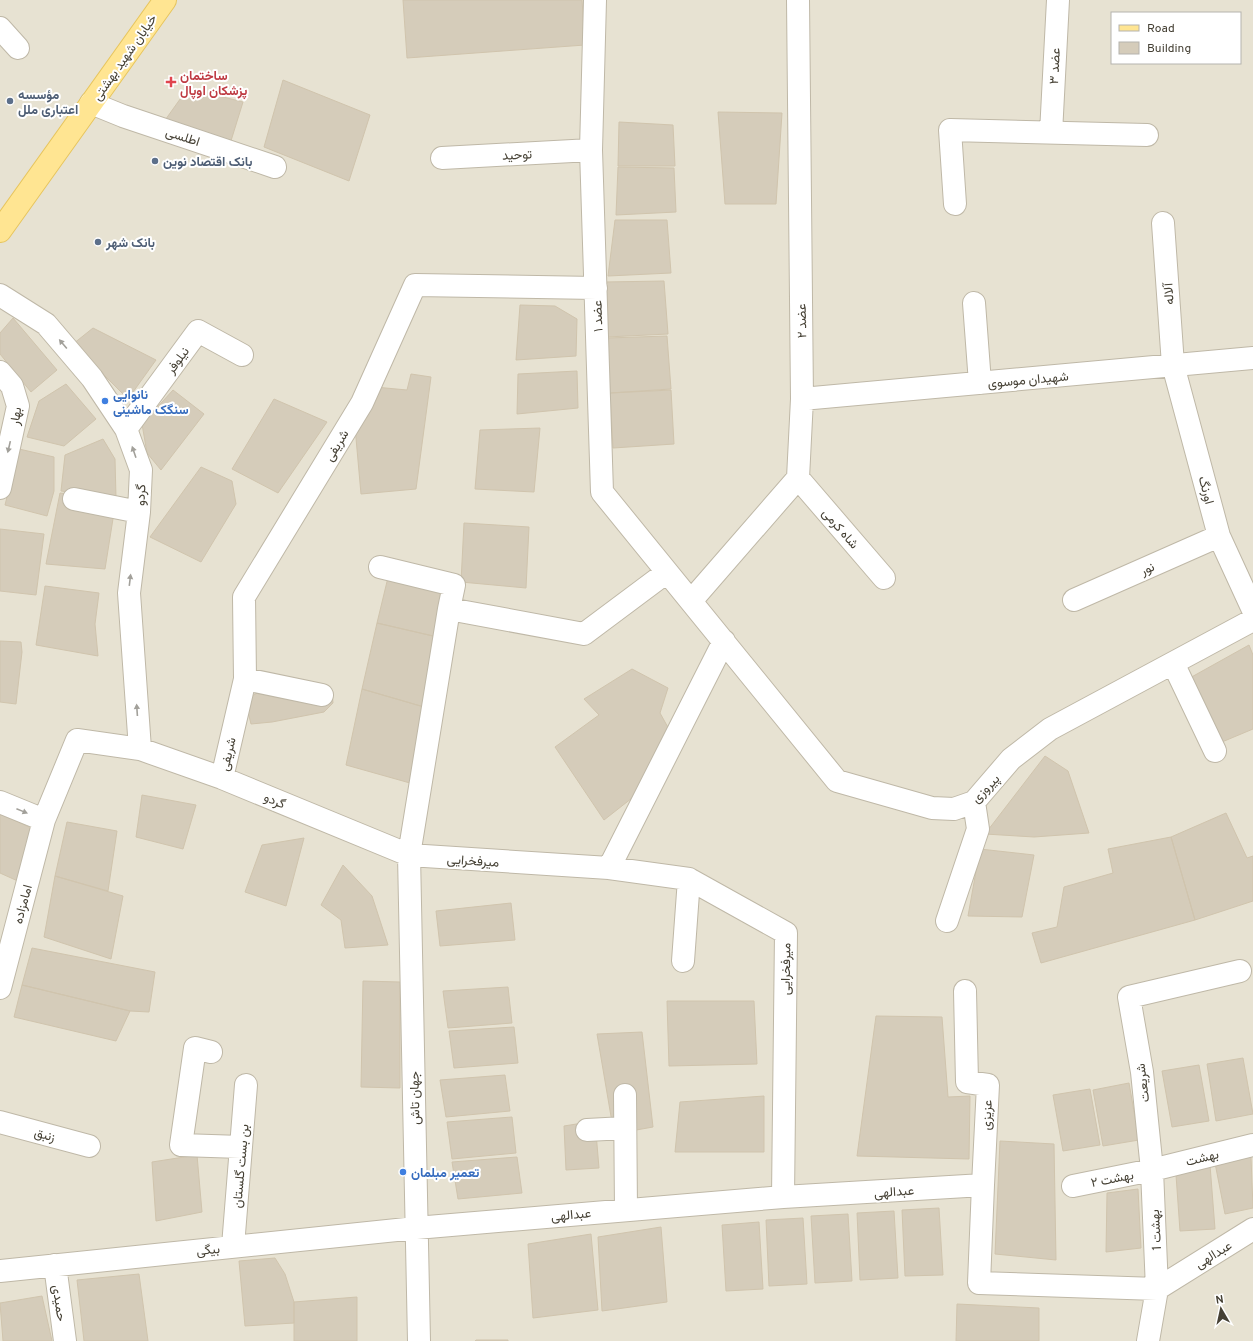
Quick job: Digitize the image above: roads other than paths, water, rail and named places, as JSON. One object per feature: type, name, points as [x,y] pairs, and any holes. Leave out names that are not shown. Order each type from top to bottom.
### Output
[{"type":"main road","name":"خیابان شهید بهشتی","points":[[0,231],[165,0]]},
{"type":"street","name":"عضد ۱","points":[[595,0],[591,150],[602,492],[691,601]]},
{"type":"street","name":"عضد ۲","points":[[798,0],[802,399],[798,478]]},
{"type":"street","name":"عضد ۳","points":[[1051,133],[1058,0]]},
{"type":"street","points":[[0,28],[18,48]]},
{"type":"street","name":"اطلسی","points":[[91,103],[123,116],[275,167]]},
{"type":"street","points":[[955,204],[950,130],[1147,135]]},
{"type":"street","name":"توحید","points":[[442,158],[591,150]]},
{"type":"street","name":"آلاله","points":[[1163,223],[1173,365]]},
{"type":"street","name":"شریفی","points":[[222,778],[245,679],[244,597],[362,403],[415,285],[596,288]]},
{"type":"street","name":"گردو","points":[[0,295],[46,324],[92,378],[126,429],[140,470],[139,512],[129,593],[140,749]]},
{"type":"street","points":[[974,303],[980,383]]},
{"type":"street","name":"نیلوفر","points":[[126,429],[198,331],[242,355]]},
{"type":"street","name":"شهیدان موسوی","points":[[802,399],[1253,358]]},
{"type":"street","name":"اورنگ","points":[[1173,365],[1219,536],[1253,610]]},
{"type":"street","name":"بهار","points":[[0,372],[12,386],[18,406],[0,488]]},
{"type":"street","points":[[691,601],[798,478]]},
{"type":"street","name":"شاه کرمی","points":[[798,478],[884,578]]},
{"type":"street","points":[[74,499],[139,512]]},
{"type":"street","name":"نور","points":[[1074,600],[1219,536]]},
{"type":"street","name":"جهان تاش","points":[[380,567],[454,585],[409,856],[419,1341]]},
{"type":"street","points":[[450,609],[584,634],[667,572]]},
{"type":"street","name":"پیروزی","points":[[691,601],[837,781],[932,808],[954,809],[974,802],[1011,759],[1050,729],[1253,620]]},
{"type":"street","points":[[609,868],[724,641]]},
{"type":"street","points":[[1173,663],[1215,751]]},
{"type":"street","points":[[245,679],[322,695]]},
{"type":"street","name":"گردو","points":[[77,740],[140,749],[222,778],[409,856]]},
{"type":"street","name":"امامزاده","points":[[0,988],[44,820],[77,740]]},
{"type":"street","points":[[0,802],[44,820]]},
{"type":"street","points":[[947,921],[978,829],[974,802]]},
{"type":"street","name":"میرفخرایی","points":[[409,856],[609,868],[689,879],[786,933],[783,1197]]},
{"type":"street","points":[[683,961],[689,879]]},
{"type":"street","name":"شریعت","points":[[1152,1170],[1142,1072],[1129,997],[1240,971]]},
{"type":"street","name":"عزیزی","points":[[965,991],[967,1082],[988,1085],[983,1185]]},
{"type":"street","points":[[211,1052],[195,1048],[181,1145],[241,1147]]},
{"type":"street","name":"بن بست گلستان","points":[[233,1246],[246,1085]]},
{"type":"street","points":[[625,1095],[626,1210]]},
{"type":"street","name":"زنبق","points":[[0,1122],[89,1146]]},
{"type":"street","points":[[588,1130],[625,1128]]},
{"type":"street","name":"بهشت","points":[[1152,1170],[1253,1145]]},
{"type":"street","name":"بهشت ۲","points":[[1073,1186],[1152,1170]]},
{"type":"street","name":"بهشت 1","points":[[1152,1170],[1157,1289]]},
{"type":"street","points":[[983,1185],[979,1282],[1157,1289],[1148,1341]]},
{"type":"street","name":"عبدالهی","points":[[416,1228],[783,1197],[983,1185]]},
{"type":"street","name":"بیگی","points":[[0,1271],[416,1228]]},
{"type":"street","name":"عبدالهی","points":[[1157,1289],[1253,1229]]},
{"type":"street","name":"حمیدی","points":[[55,1265],[65,1341]]},
{"type":"place","name":"ساختمان پزشکان اوپال","points":[[171,82]]},
{"type":"place","name":"مؤسسه اعتباری ملل","points":[[10,101]]},
{"type":"place","name":"بانک اقتصاد نوین","points":[[155,161]]},
{"type":"place","name":"بانک شهر","points":[[98,242]]},
{"type":"place","name":"نانوایی سنگک ماشینی","points":[[105,401]]},
{"type":"place","name":"تعمیر مبلمان","points":[[403,1172]]}]
